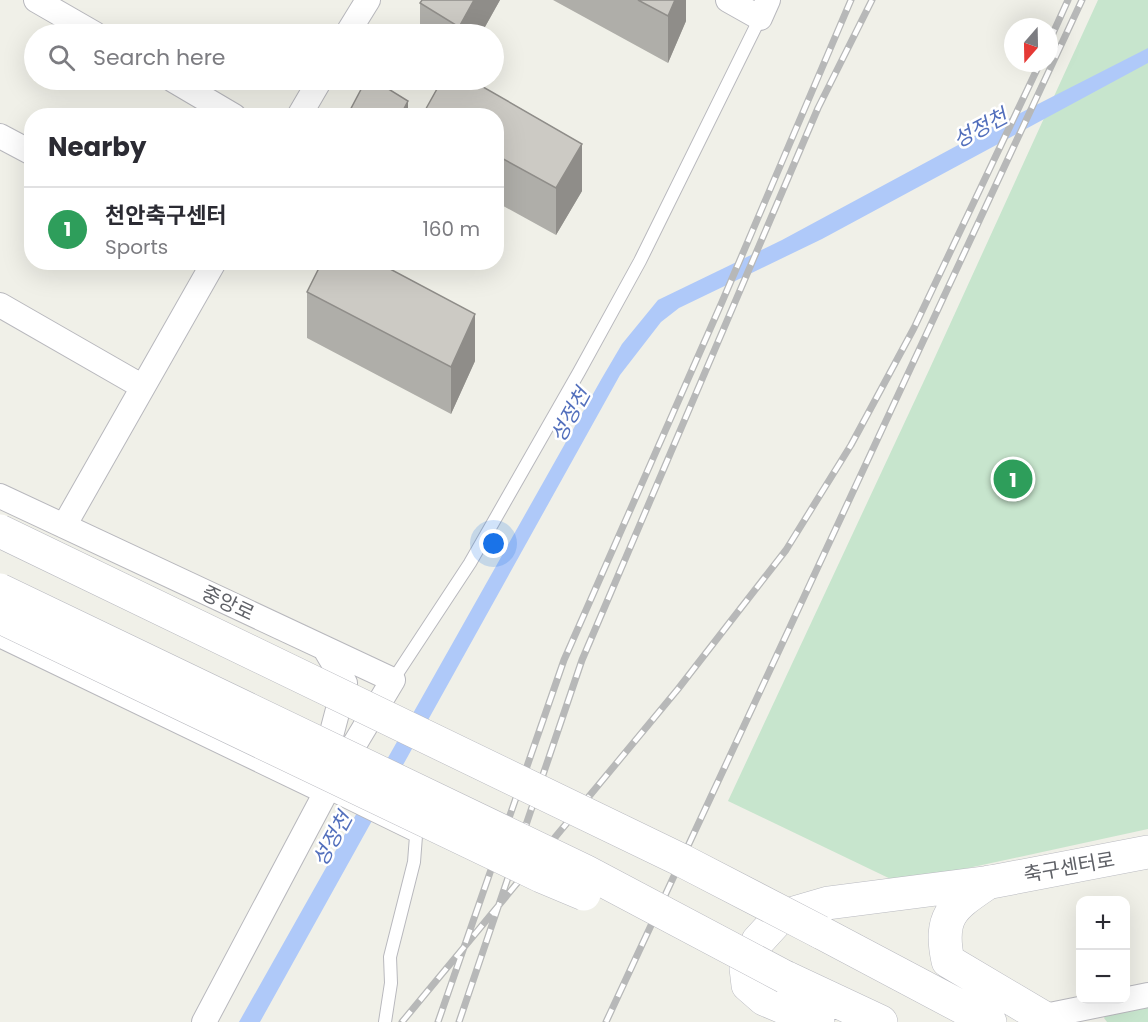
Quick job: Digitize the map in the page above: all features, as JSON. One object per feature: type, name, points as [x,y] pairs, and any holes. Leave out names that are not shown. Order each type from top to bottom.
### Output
[{"type":"main road","points":[[0,531],[679,858],[990,1022]]},
{"type":"main road","points":[[0,557],[981,1022]]},
{"type":"main road","points":[[0,590],[585,871],[784,977]]},
{"type":"main road","points":[[0,617],[541,876],[784,977],[881,1022]]},
{"type":"main road","name":"축구센터로","points":[[818,1022],[764,999],[748,986],[746,968],[758,941],[780,917],[828,903],[991,882],[1148,852]]},
{"type":"main road","points":[[991,882],[956,904],[944,934],[948,960],[1045,1020]]},
{"type":"street","points":[[36,0],[78,24]]},
{"type":"street","points":[[353,24],[368,0]]},
{"type":"street","points":[[728,0],[764,9]]},
{"type":"street","points":[[189,90],[220,108]]},
{"type":"street","points":[[304,108],[314,90]]},
{"type":"street","points":[[0,136],[24,149]]},
{"type":"street","points":[[64,526],[209,270]]},
{"type":"street","points":[[0,304],[143,387]]},
{"type":"street","name":"중앙로","points":[[0,496],[393,680]]},
{"type":"street","points":[[0,635],[326,792]]},
{"type":"street","points":[[325,649],[345,683],[332,732],[326,792]]},
{"type":"street","points":[[204,1022],[326,792],[393,680]]},
{"type":"street","points":[[267,765],[314,755],[332,732]]},
{"type":"street","points":[[1045,1020],[1148,995]]},
{"type":"lane","points":[[393,680],[470,563],[579,372],[639,261],[764,9]]},
{"type":"lane","points":[[326,792],[416,836],[414,862],[390,957],[391,983],[385,1022]]},
{"type":"green space","points":[[1098,0],[1148,0],[1148,829],[899,883],[728,801],[930,368]]},
{"type":"green space","points":[[1148,1001],[1148,1022],[1107,1022],[1104,1018],[1110,1009]]},
{"type":"water","points":[[1148,48],[1148,63],[822,239],[679,308],[661,322],[620,375],[260,1022],[239,1022],[602,378],[622,344],[658,300],[782,240],[973,137]]},
{"type":"building","points":[[422,0],[474,0],[461,24],[454,24],[420,3]]},
{"type":"building","points":[[638,0],[675,0],[668,16]]},
{"type":"building","points":[[361,90],[390,90],[408,101],[404,108],[351,108]]},
{"type":"building","points":[[436,90],[488,90],[582,144],[556,188],[504,159],[504,108],[426,108]]},
{"type":"building","points":[[318,270],[392,270],[475,314],[451,367],[307,292]]},
{"type":"railway","points":[[438,1022],[564,660],[722,302],[851,0]]},
{"type":"railway","points":[[459,1022],[582,660],[818,108],[872,0]]},
{"type":"railway","points":[[1058,22],[1068,0]]},
{"type":"railway","points":[[606,1022],[1082,0]]},
{"type":"railway","points":[[402,1022],[678,689],[786,550],[851,445],[914,328],[1036,72]]},
{"type":"place","name":"천안축구센터","points":[[1013,479]]},
{"type":"water label","name":"성정천","points":[[980,128]]},
{"type":"water label","name":"성정천","points":[[570,415]]},
{"type":"water label","name":"성정천","points":[[332,839]]}]
